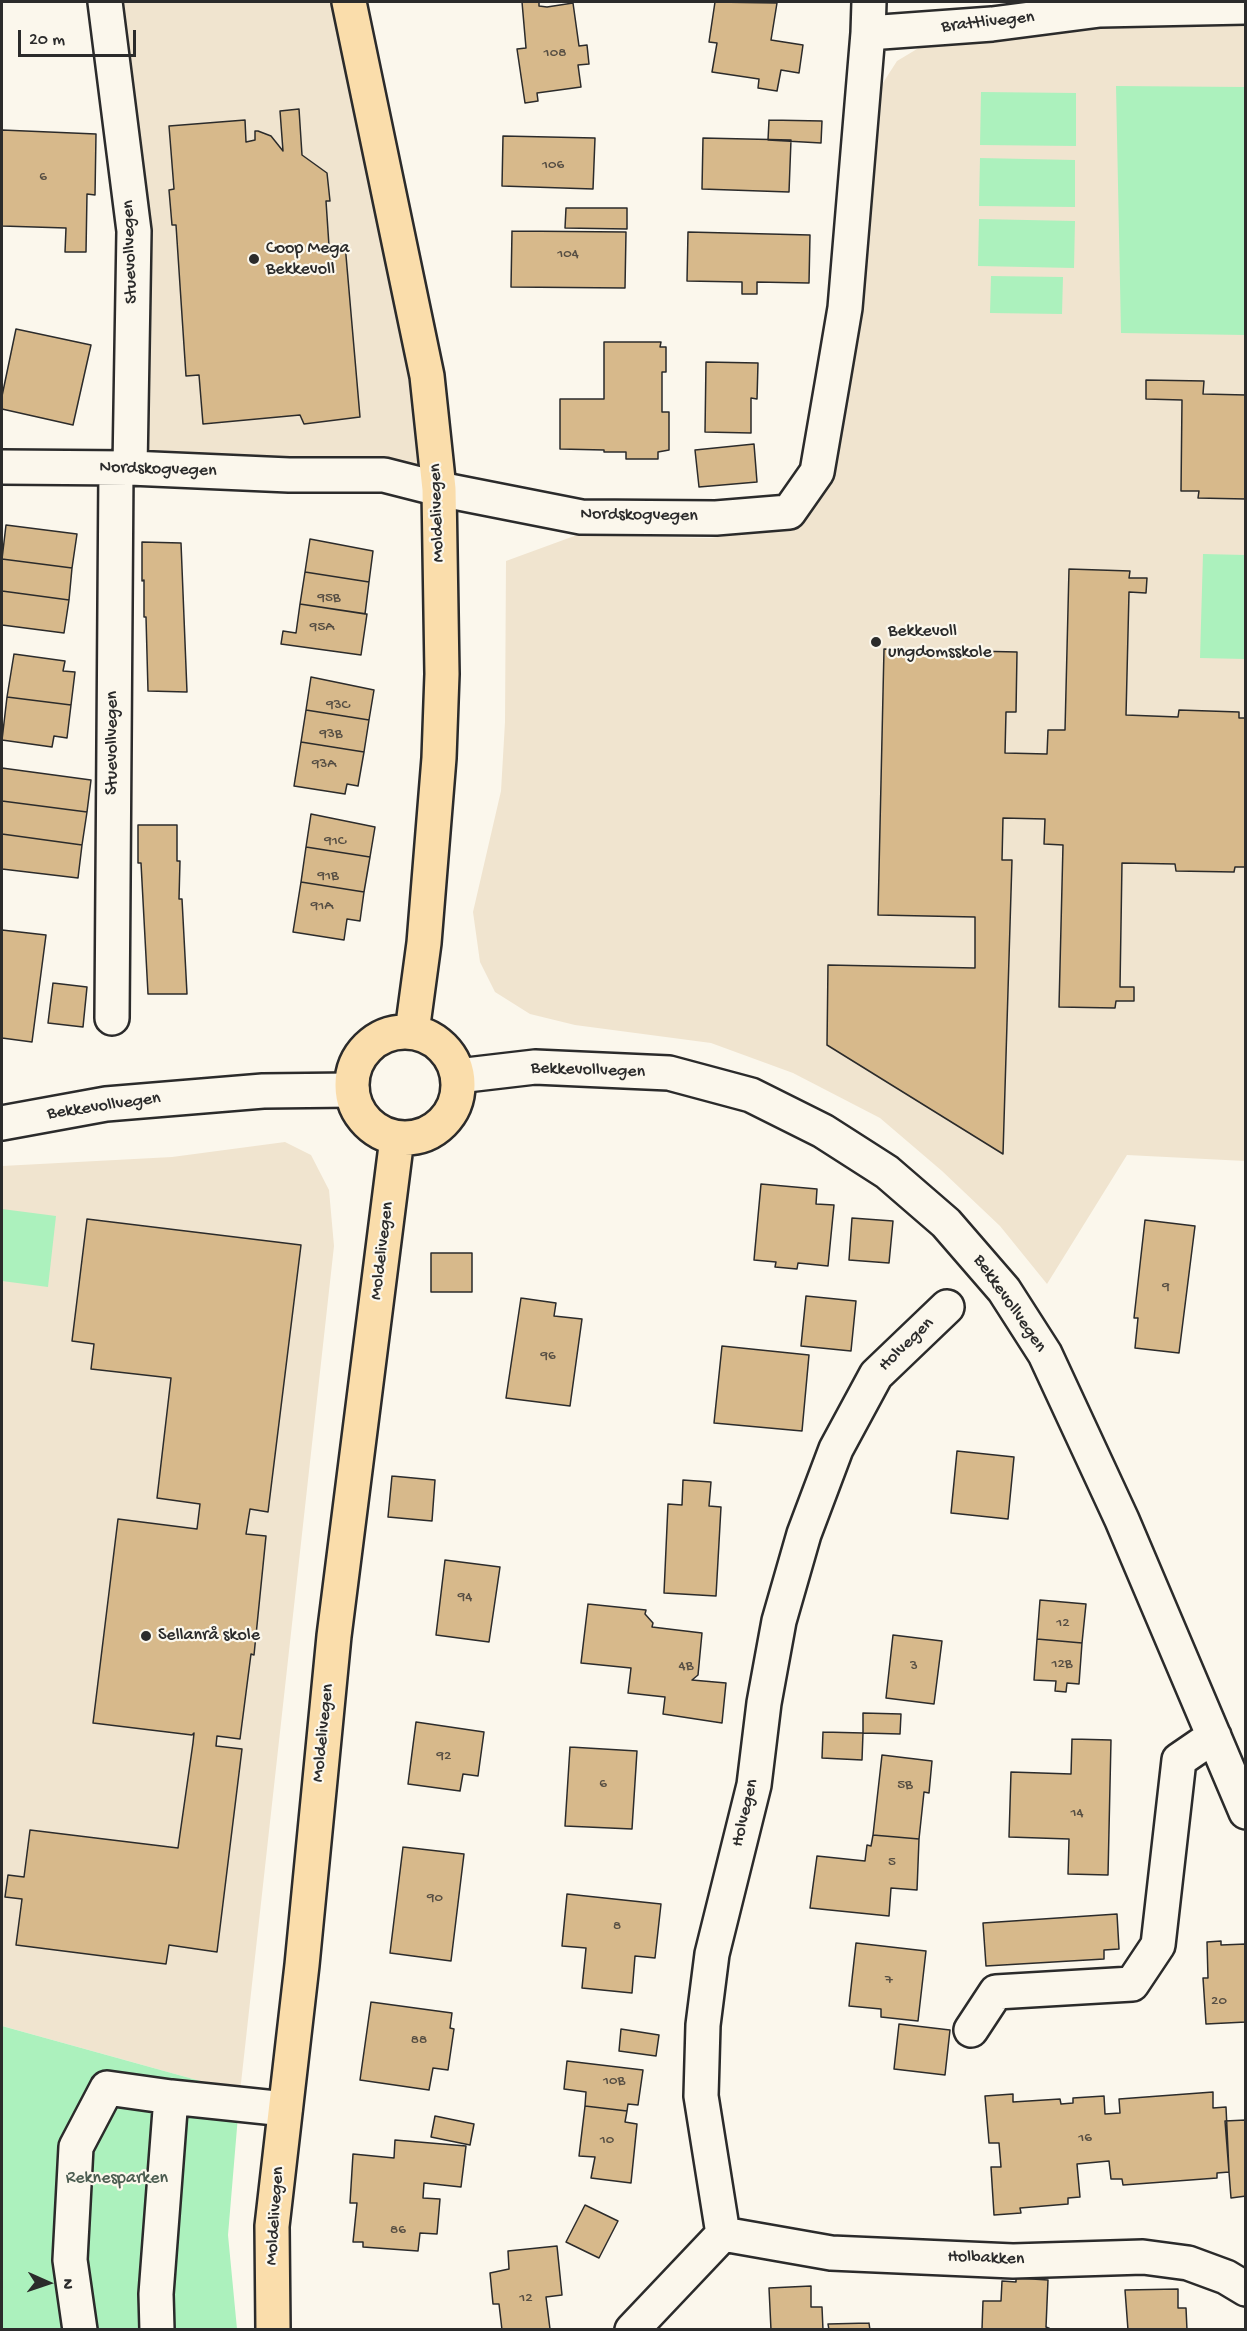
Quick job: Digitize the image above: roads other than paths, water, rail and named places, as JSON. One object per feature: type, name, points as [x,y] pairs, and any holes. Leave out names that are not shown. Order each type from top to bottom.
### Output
[{"type":"main road","name":"Moldelivegen","points":[[349,2],[427,376],[439,489],[442,674],[439,758],[424,943],[412,1032]]},
{"type":"main road","points":[[412,1032],[428,1036],[442,1046],[453,1060],[458,1076],[458,1096],[450,1115],[436,1130],[417,1138],[397,1138],[375,1130],[358,1112],[352,1090],[355,1066],[368,1046],[388,1034],[412,1032]]},
{"type":"main road","name":"Moldelivegen","points":[[273,2330],[272,2226],[334,1636],[397,1138]]},
{"type":"street","name":"Stuevollvegen","points":[[105,2],[134,231],[123,468],[112,1018]]},
{"type":"street","name":"Brattlivegen","points":[[869,17],[992,24],[1100,10],[1245,7]]},
{"type":"street","name":"Nordskogvegen","points":[[2,467],[123,468],[289,475],[384,475],[439,489],[581,517],[716,518],[789,512],[817,472],[845,308],[869,17]]},
{"type":"street","name":"Bekkevollvegen","points":[[458,1076],[535,1067],[669,1073],[741,1092],[824,1131],[887,1172],[921,1201],[981,1261],[1045,1354],[1122,1520],[1245,1812]]},
{"type":"street","name":"Bekkevollvegen","points":[[2,1123],[106,1104],[263,1091],[352,1090]]},
{"type":"street","name":"Holvegen","points":[[723,2234],[701,2096],[703,2025],[712,1954],[753,1785],[764,1703],[779,1621],[804,1534],[841,1440],[876,1375],[947,1307]]},
{"type":"street","points":[[971,2030],[996,1992],[1132,1983],[1158,1945],[1179,1760],[1214,1736]]},
{"type":"street","points":[[80,2330],[70,2260],[76,2147],[107,2088],[285,2109]]},
{"type":"street","points":[[157,2330],[156,2294],[171,2097]]},
{"type":"street","points":[[633,2330],[723,2234]]},
{"type":"street","name":"Holbakken","points":[[723,2234],[831,2253],[1013,2261],[1143,2257],[1188,2263],[1226,2277],[1245,2289]]},
{"type":"place","name":"Coop Mega Bekkevoll","points":[[254,259]]},
{"type":"place","name":"Bekkevoll ungdomsskole","points":[[876,642]]},
{"type":"place","name":"Sellanrå skole","points":[[146,1636]]},
{"type":"park label","name":"Reknesparken","points":[[117,2179]]}]
